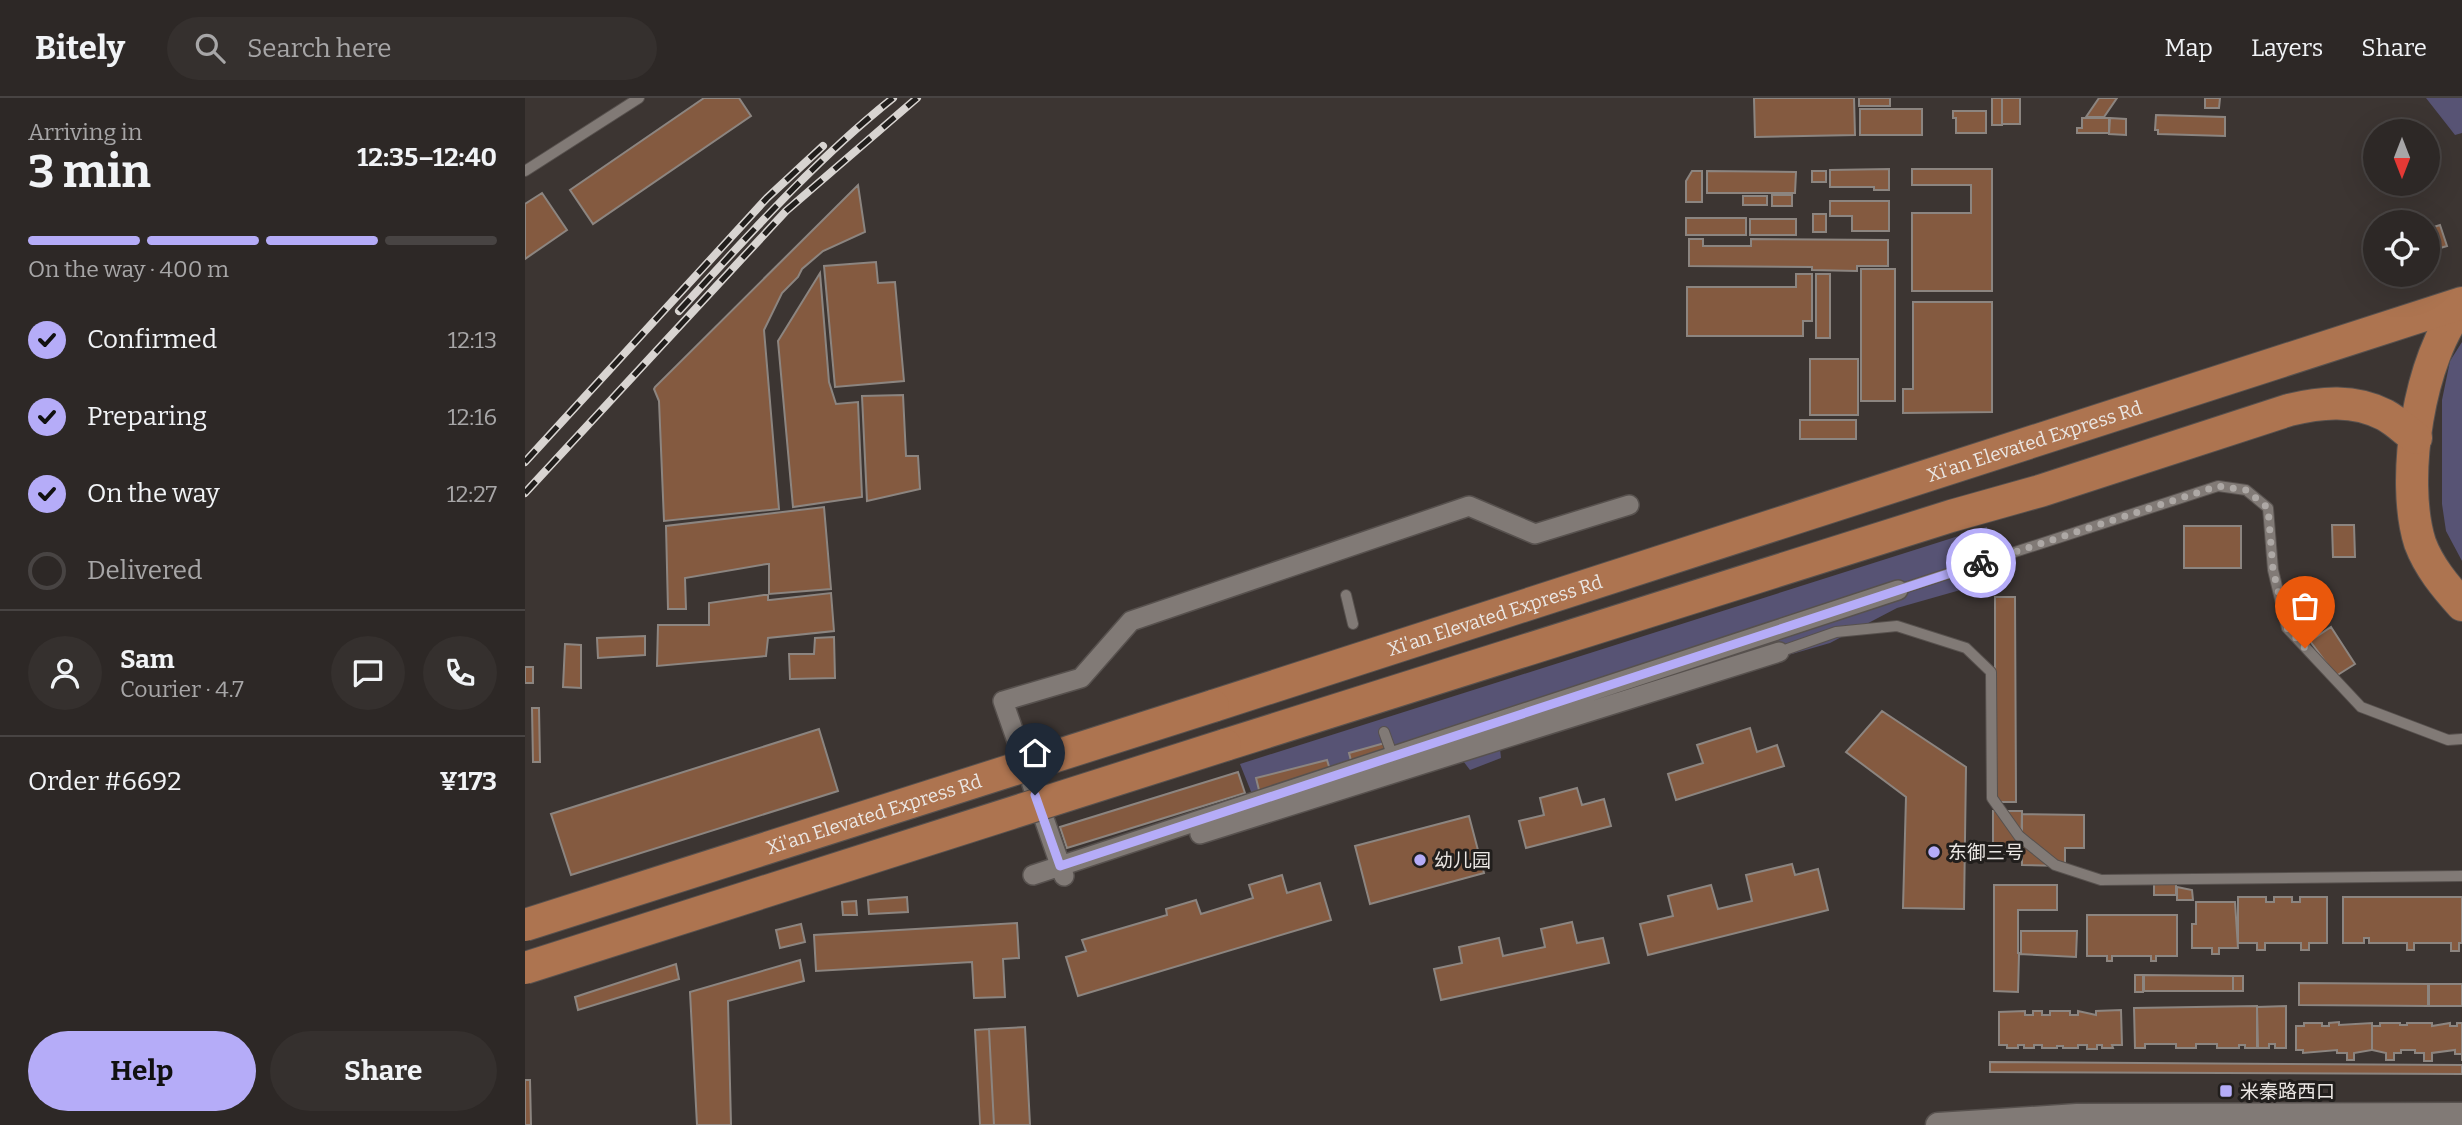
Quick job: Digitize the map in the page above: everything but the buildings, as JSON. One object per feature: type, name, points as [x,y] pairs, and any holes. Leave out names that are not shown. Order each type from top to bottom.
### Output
[{"type":"highway","points":[[2462,304],[2445,330],[2431,360],[2416,438],[2412,496],[2416,529],[2432,568],[2462,605]]},
{"type":"highway","name":"Xi'an Elevated Express Rd","points":[[525,925],[2462,304]]},
{"type":"highway","points":[[525,968],[1951,516],[2040,491],[2289,410],[2326,403],[2357,405],[2386,415],[2416,438]]},
{"type":"street","points":[[1062,872],[1003,701],[1081,678],[1131,621],[1469,506],[1535,534],[1629,505]]},
{"type":"street","points":[[1062,872],[1393,757],[1898,590]]},
{"type":"street","points":[[1034,881],[1779,652]]},
{"type":"street","points":[[1938,1125],[2077,1116],[2462,1115]]},
{"type":"lane","points":[[525,171],[639,98]]},
{"type":"lane","points":[[1898,590],[2218,486],[2246,490],[2268,508],[2273,570],[2287,628],[2361,707],[2448,740],[2462,739]]},
{"type":"lane","points":[[1346,595],[1353,624]]},
{"type":"lane","points":[[1779,652],[1836,632],[1898,626],[1966,648],[1991,671],[1992,798],[2019,836],[2055,865],[2066,869],[2101,880],[2462,876]]},
{"type":"lane","points":[[1384,732],[1393,757]]},
{"type":"shaded area","points":[[2426,98],[2462,98],[2462,133],[2455,135]]},
{"type":"shaded area","points":[[2462,342],[2462,561],[2446,531],[2442,504],[2442,400],[2450,361]]},
{"type":"shaded area","points":[[1987,527],[1985,583],[1897,608],[1830,643],[1499,739],[1501,758],[1470,770],[1444,736],[1256,804],[1240,764]]},
{"type":"railway","points":[[679,311],[836,147],[893,98]]},
{"type":"railway","points":[[525,493],[786,211],[917,98]]},
{"type":"railway","points":[[525,462],[767,198],[823,146]]},
{"type":"way so far","points":[[1981,563],[2218,486],[2246,490],[2268,508],[2273,570],[2287,628],[2305,648]]},
{"type":"place","name":"东御三号","points":[[1934,852]]},
{"type":"place","name":"幼儿园","points":[[1420,860]]},
{"type":"place","name":"米秦路西口","points":[[2226,1091]]},
{"type":"route","points":[[1035,795],[1060,866],[1981,563]]}]
